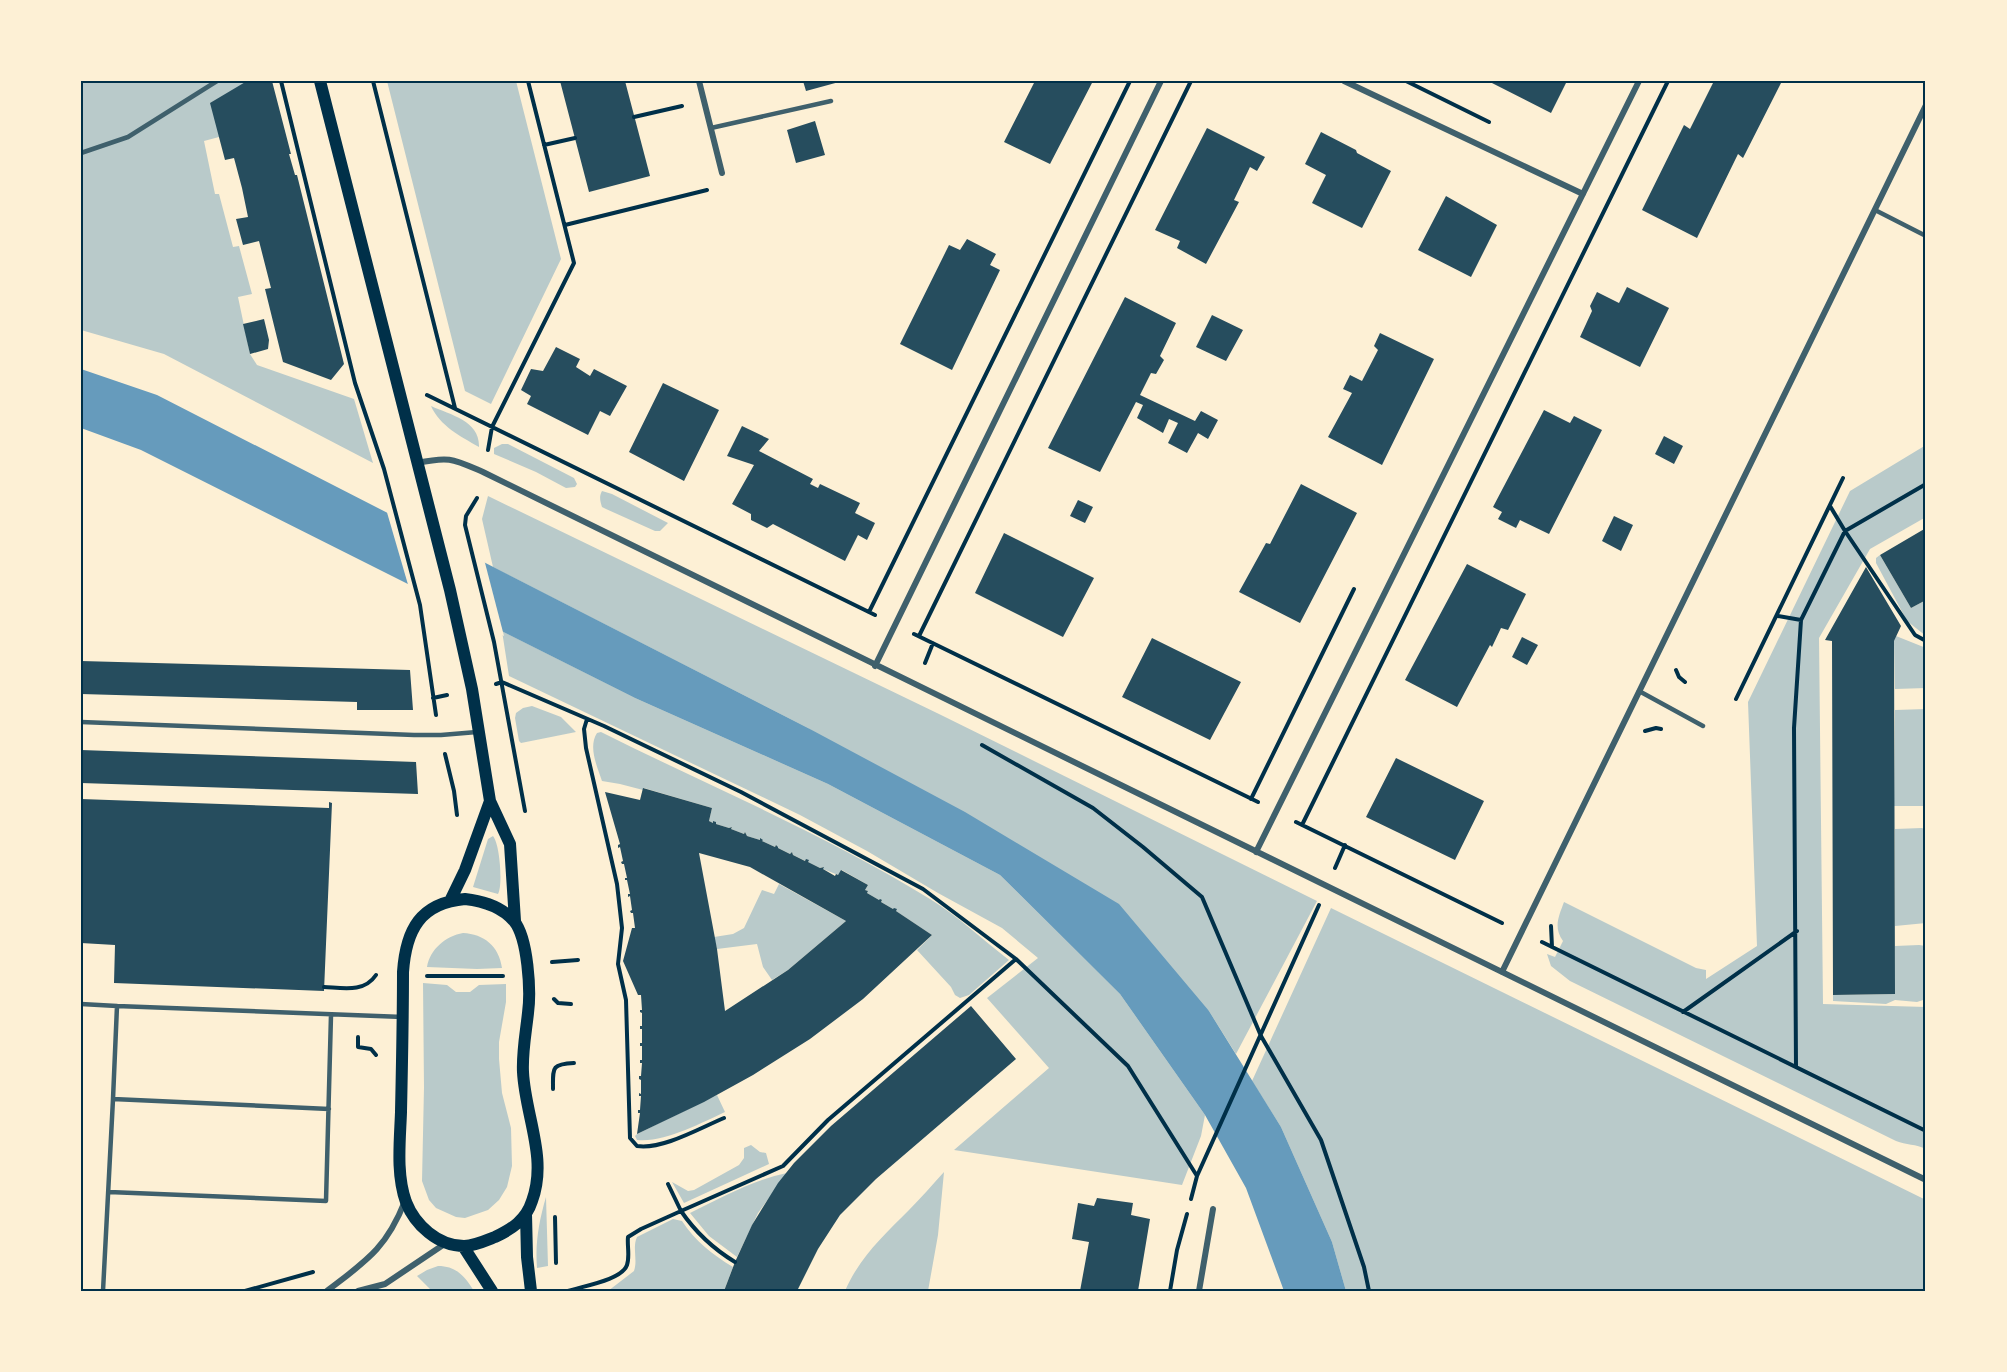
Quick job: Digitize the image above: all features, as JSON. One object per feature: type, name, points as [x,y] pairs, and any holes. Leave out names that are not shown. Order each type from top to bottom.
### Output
[{"type":"main road","points":[[320,81],[457,624],[479,732],[490,801],[510,844],[515,921],[528,968],[530,998],[523,1070],[537,1157],[536,1190],[520,1222],[486,1241],[463,1246],[432,1235],[419,1225],[405,1200],[400,1166],[403,972],[406,946],[409,935],[416,924],[432,909],[450,901],[479,901],[497,908],[515,921]]},
{"type":"main road","points":[[450,901],[465,870],[490,801]]},
{"type":"main road","points":[[526,1214],[531,1291]]},
{"type":"main road","points":[[463,1246],[492,1291]]},
{"type":"street","points":[[699,81],[722,173]]},
{"type":"street","points":[[875,666],[1161,81]]},
{"type":"street","points":[[1344,81],[1582,194]]},
{"type":"street","points":[[1256,852],[1639,81]]},
{"type":"street","points":[[1502,972],[1926,105]]},
{"type":"street","points":[[417,463],[441,458],[454,460],[483,472],[1926,1180]]},
{"type":"street","points":[[327,1291],[378,1250],[393,1228],[405,1200]]},
{"type":"street","points":[[1199,1291],[1213,1209]]},
{"type":"street","points":[[358,1291],[385,1284],[447,1242]]},
{"type":"lane","points":[[81,153],[128,137],[217,81]]},
{"type":"lane","points":[[711,128],[831,101]]},
{"type":"lane","points":[[1875,210],[1926,236]]},
{"type":"lane","points":[[1639,691],[1703,726]]},
{"type":"lane","points":[[81,722],[441,735],[479,732]]},
{"type":"lane","points":[[81,1004],[403,1017]]},
{"type":"lane","points":[[103,1291],[117,1006]]},
{"type":"lane","points":[[109,1192],[326,1201],[331,1015]]},
{"type":"lane","points":[[113,1098],[329,1110]]},
{"type":"path","points":[[281,81],[355,383],[384,469],[420,604],[433,698],[454,791],[456,825]]},
{"type":"path","points":[[373,81],[455,408]]},
{"type":"path","points":[[488,451],[492,427],[574,263],[528,81]]},
{"type":"path","points":[[869,612],[1130,81]]},
{"type":"path","points":[[919,636],[1191,81]]},
{"type":"path","points":[[1406,81],[1500,127]]},
{"type":"path","points":[[1302,825],[1668,81]]},
{"type":"path","points":[[634,117],[689,104]]},
{"type":"path","points":[[544,145],[575,138]]},
{"type":"path","points":[[565,225],[711,189]]},
{"type":"path","points":[[396,380],[1926,1131]]},
{"type":"path","points":[[1736,699],[1843,478]]},
{"type":"path","points":[[1796,1067],[1797,931],[1794,728],[1801,620],[1845,531],[1926,484]]},
{"type":"path","points":[[477,498],[466,516],[465,525],[502,682]]},
{"type":"path","points":[[1830,506],[1915,635],[1926,641]]},
{"type":"path","points":[[1251,799],[1354,588]]},
{"type":"path","points":[[1777,616],[1801,620]]},
{"type":"path","points":[[916,685],[933,643]]},
{"type":"path","points":[[489,685],[502,682],[587,719],[741,792],[903,878],[943,903],[1016,959],[1128,1066],[1197,1176]]},
{"type":"path","points":[[433,698],[454,693]]},
{"type":"path","points":[[587,719],[584,729],[586,748],[617,884],[622,928],[618,964],[626,1000],[630,1138],[637,1146],[651,1146],[724,1118]]},
{"type":"path","points":[[974,740],[1093,808],[1202,897],[1261,1036],[1321,1140],[1364,1267],[1369,1291]]},
{"type":"path","points":[[1170,1291],[1177,1250],[1197,1176],[1345,845]]},
{"type":"path","points":[[1683,1012],[1797,931]]},
{"type":"path","points":[[568,1291],[619,1275],[628,1261],[628,1236],[640,1229],[783,1166],[828,1120],[1016,959]]},
{"type":"path","points":[[547,963],[578,960]]},
{"type":"path","points":[[324,987],[353,989],[368,985],[380,968]]},
{"type":"path","points":[[424,976],[504,976]]},
{"type":"path","points":[[358,1047],[371,1049],[380,1059]]},
{"type":"path","points":[[668,1184],[681,1211],[703,1240],[735,1262]]},
{"type":"path","points":[[245,1291],[317,1270]]},
{"type":"shaded area","points":[[81,81],[247,81],[219,137],[204,141],[215,194],[219,194],[233,247],[239,246],[252,294],[238,297],[250,354],[257,365],[354,399],[373,463],[164,354],[81,330]]},
{"type":"shaded area","points":[[387,81],[516,81],[561,259],[491,404],[465,391]]},
{"type":"shaded area","points":[[431,406],[470,425],[478,438],[479,447],[445,425]]},
{"type":"shaded area","points":[[508,444],[574,478],[577,484],[575,487],[566,488],[494,454],[494,448]]},
{"type":"shaded area","points":[[1926,445],[1926,517],[1870,549],[1819,638],[1823,1004],[1926,1007],[1926,1149],[1896,1141],[1570,981],[1551,966],[1547,954],[1555,957],[1563,941],[1558,926],[1564,902],[1696,968],[1706,970],[1706,979],[1757,946],[1748,702],[1850,491]]},
{"type":"shaded area","points":[[602,491],[668,523],[660,531],[655,531],[606,509],[601,503]]},
{"type":"shaded area","points":[[488,496],[939,714],[1317,901],[1236,1054],[1209,1011],[808,728],[493,567],[482,519]]},
{"type":"shaded area","points":[[1880,555],[1911,608],[1926,600],[1926,636],[1907,621],[1876,563],[1876,558]]},
{"type":"shaded area","points":[[502,631],[635,698],[828,784],[1000,875],[1120,994],[1205,1115],[1201,1136],[1182,1185],[954,1150],[1049,1068],[987,998],[1038,958],[1002,928],[800,815],[509,676]]},
{"type":"shaded area","points":[[1896,636],[1926,648],[1926,688],[1895,689],[1894,641]]},
{"type":"shaded area","points":[[532,706],[561,717],[576,732],[521,743],[515,718],[516,713]]},
{"type":"shaded area","points":[[1926,709],[1926,806],[1894,806],[1895,710]]},
{"type":"shaded area","points":[[601,732],[809,832],[890,875],[950,913],[1009,960],[969,995],[960,998],[917,950],[932,935],[896,909],[867,893],[868,891],[865,890],[868,885],[842,870],[838,875],[793,855],[792,852],[790,854],[776,845],[775,847],[761,839],[747,836],[745,832],[744,834],[731,829],[732,827],[716,824],[714,821],[713,823],[709,821],[712,808],[644,788],[643,790],[602,781],[593,750],[594,738],[597,733]]},
{"type":"shaded area","points":[[1922,828],[1926,830],[1926,923],[1895,926],[1895,829]]},
{"type":"shaded area","points":[[493,836],[500,865],[498,894],[473,887],[488,839]]},
{"type":"shaded area","points":[[779,884],[846,921],[788,970],[772,980],[763,967],[757,944],[717,949],[714,937],[733,934],[744,928],[762,890],[774,894]]},
{"type":"shaded area","points":[[1331,908],[1926,1200],[1926,1291],[1346,1291],[1332,1242],[1281,1127],[1252,1081]]},
{"type":"shaded area","points":[[463,933],[478,936],[489,943],[498,953],[502,968],[427,967],[435,949],[440,944]]},
{"type":"shaded area","points":[[1895,946],[1926,946],[1926,999],[1917,1002],[1895,1000],[1886,1004],[1833,1001],[1833,995],[1895,994]]},
{"type":"shaded area","points":[[423,983],[447,985],[456,992],[470,992],[479,985],[506,984],[499,1059],[502,1093],[511,1128],[512,1166],[507,1187],[499,1200],[488,1210],[465,1218],[456,1217],[436,1208],[429,1200],[422,1181]]},
{"type":"shaded area","points":[[717,1095],[725,1112],[670,1135],[637,1140],[635,1136],[637,1134]]},
{"type":"shaded area","points":[[751,1145],[760,1152],[766,1153],[769,1164],[684,1203],[672,1182],[688,1191],[694,1190],[739,1165],[744,1158],[744,1148]]},
{"type":"shaded area","points":[[944,1172],[938,1235],[928,1291],[845,1291],[857,1268],[873,1248]]},
{"type":"shaded area","points":[[787,1173],[758,1213],[737,1257],[709,1236],[690,1213],[750,1185]]},
{"type":"shaded area","points":[[546,1197],[548,1266],[537,1268],[538,1232]]},
{"type":"shaded area","points":[[673,1219],[682,1221],[705,1247],[733,1267],[724,1291],[608,1291],[634,1271],[637,1237]]},
{"type":"shaded area","points":[[438,1266],[445,1266],[460,1273],[474,1291],[432,1291],[417,1276]]},
{"type":"water","points":[[81,369],[157,395],[808,728],[965,812],[1119,904],[1209,1011],[1281,1127],[1332,1242],[1346,1291],[1284,1291],[1246,1188],[1205,1115],[1120,994],[1000,875],[828,784],[635,698],[141,450],[81,428]]},
{"type":"pier","points":[[386,509],[484,559],[504,636],[409,588]]},
{"type":"building","points":[[247,81],[272,81],[344,364],[331,380],[283,362],[265,289],[271,288],[259,241],[243,245],[236,219],[248,217],[242,188],[234,158],[225,160],[210,103]]},
{"type":"building","points":[[560,81],[625,81],[650,176],[589,192]]},
{"type":"building","points":[[803,81],[839,81],[839,82],[806,91]]},
{"type":"building","points":[[1035,81],[1093,81],[1050,164],[1004,142]]},
{"type":"building","points":[[1488,81],[1567,81],[1551,113]]},
{"type":"building","points":[[1714,81],[1782,81],[1743,158],[1738,154],[1697,238],[1642,210],[1684,125],[1690,129]]},
{"type":"building","points":[[815,121],[825,155],[796,163],[787,130]]},
{"type":"building","points":[[1207,128],[1265,157],[1257,171],[1250,167],[1234,200],[1239,202],[1206,264],[1177,248],[1180,241],[1155,230]]},
{"type":"building","points":[[1321,132],[1391,171],[1362,228],[1312,203],[1326,175],[1305,164]]},
{"type":"building","points":[[1446,196],[1497,225],[1471,277],[1418,250]]},
{"type":"building","points":[[967,239],[996,254],[990,265],[1000,270],[952,370],[900,344],[949,245],[960,250]]},
{"type":"building","points":[[1627,287],[1669,308],[1640,367],[1580,337],[1592,311],[1590,306],[1597,292],[1619,303]]},
{"type":"building","points":[[1125,297],[1176,323],[1160,356],[1164,360],[1156,374],[1151,373],[1140,395],[1195,421],[1201,411],[1218,420],[1208,439],[1198,433],[1187,453],[1168,443],[1178,423],[1169,419],[1163,433],[1137,418],[1143,405],[1136,402],[1100,472],[1048,448]]},
{"type":"building","points":[[1212,315],[1243,330],[1226,361],[1196,347]]},
{"type":"building","points":[[264,319],[269,340],[268,349],[250,354],[243,324]]},
{"type":"building","points":[[1380,333],[1434,359],[1382,465],[1328,437],[1352,393],[1343,389],[1350,375],[1362,381],[1378,350],[1374,346]]},
{"type":"building","points":[[556,347],[580,359],[576,367],[590,376],[594,369],[627,386],[610,416],[600,411],[588,435],[527,404],[531,396],[521,390],[531,369],[543,371]]},
{"type":"building","points":[[663,383],[719,410],[684,481],[629,452]]},
{"type":"building","points":[[1544,410],[1570,423],[1574,416],[1602,430],[1549,534],[1520,520],[1516,528],[1498,519],[1502,512],[1493,507]]},
{"type":"building","points":[[742,426],[769,439],[759,451],[813,479],[810,484],[818,488],[820,484],[860,503],[855,513],[875,523],[867,540],[858,535],[845,561],[773,524],[767,528],[751,520],[751,514],[732,504],[754,465],[727,456]]},
{"type":"building","points":[[1664,436],[1683,446],[1674,464],[1655,454]]},
{"type":"building","points":[[1301,484],[1357,513],[1300,623],[1239,592],[1266,543],[1270,544]]},
{"type":"building","points":[[1078,500],[1093,507],[1085,523],[1070,516]]},
{"type":"building","points":[[1614,516],[1633,525],[1621,551],[1602,541]]},
{"type":"building","points":[[1926,528],[1926,600],[1911,608],[1880,555]]},
{"type":"building","points":[[1004,533],[1094,578],[1063,637],[975,593]]},
{"type":"building","points":[[1467,564],[1526,594],[1508,630],[1501,628],[1492,647],[1490,645],[1457,707],[1405,680]]},
{"type":"building","points":[[1866,567],[1901,626],[1894,641],[1895,994],[1833,995],[1832,641],[1825,640]]},
{"type":"building","points":[[1522,637],[1538,645],[1527,665],[1512,657]]},
{"type":"building","points":[[1152,638],[1241,682],[1210,740],[1122,697]]},
{"type":"building","points":[[81,661],[410,670],[413,710],[357,710],[357,702],[81,694]]},
{"type":"building","points":[[81,750],[416,762],[418,794],[81,783]]},
{"type":"building","points":[[1396,758],[1484,801],[1455,860],[1366,817]]},
{"type":"building","points":[[643,788],[712,808],[709,821],[732,827],[731,829],[744,834],[745,832],[747,836],[760,840],[760,838],[790,854],[792,852],[793,855],[805,861],[809,860],[808,862],[820,868],[824,867],[823,869],[835,876],[841,870],[868,885],[865,890],[868,891],[867,893],[882,900],[881,902],[893,909],[897,909],[896,911],[932,935],[863,999],[810,1039],[753,1075],[704,1102],[637,1134],[641,1096],[639,1096],[641,1080],[639,1076],[641,1076],[642,1063],[640,1063],[642,1060],[641,995],[638,995],[623,961],[632,928],[635,928],[633,913],[630,911],[632,910],[628,894],[630,894],[627,880],[625,880],[627,878],[624,864],[621,862],[623,861],[620,847],[618,848],[620,844],[605,792],[640,800]],"holes":[[[699,853],[750,867],[846,921],[788,970],[725,1011],[717,949]]]},
{"type":"building","points":[[81,799],[329,808],[329,802],[332,803],[324,991],[114,983],[115,945],[81,943]]},
{"type":"building","points":[[971,1006],[1016,1059],[876,1179],[840,1215],[818,1249],[797,1291],[724,1291],[752,1225],[778,1183],[794,1163],[831,1126]]},
{"type":"building","points":[[1097,1198],[1133,1203],[1131,1215],[1150,1219],[1138,1291],[1080,1291],[1089,1242],[1072,1239],[1078,1203],[1094,1206]]}]
